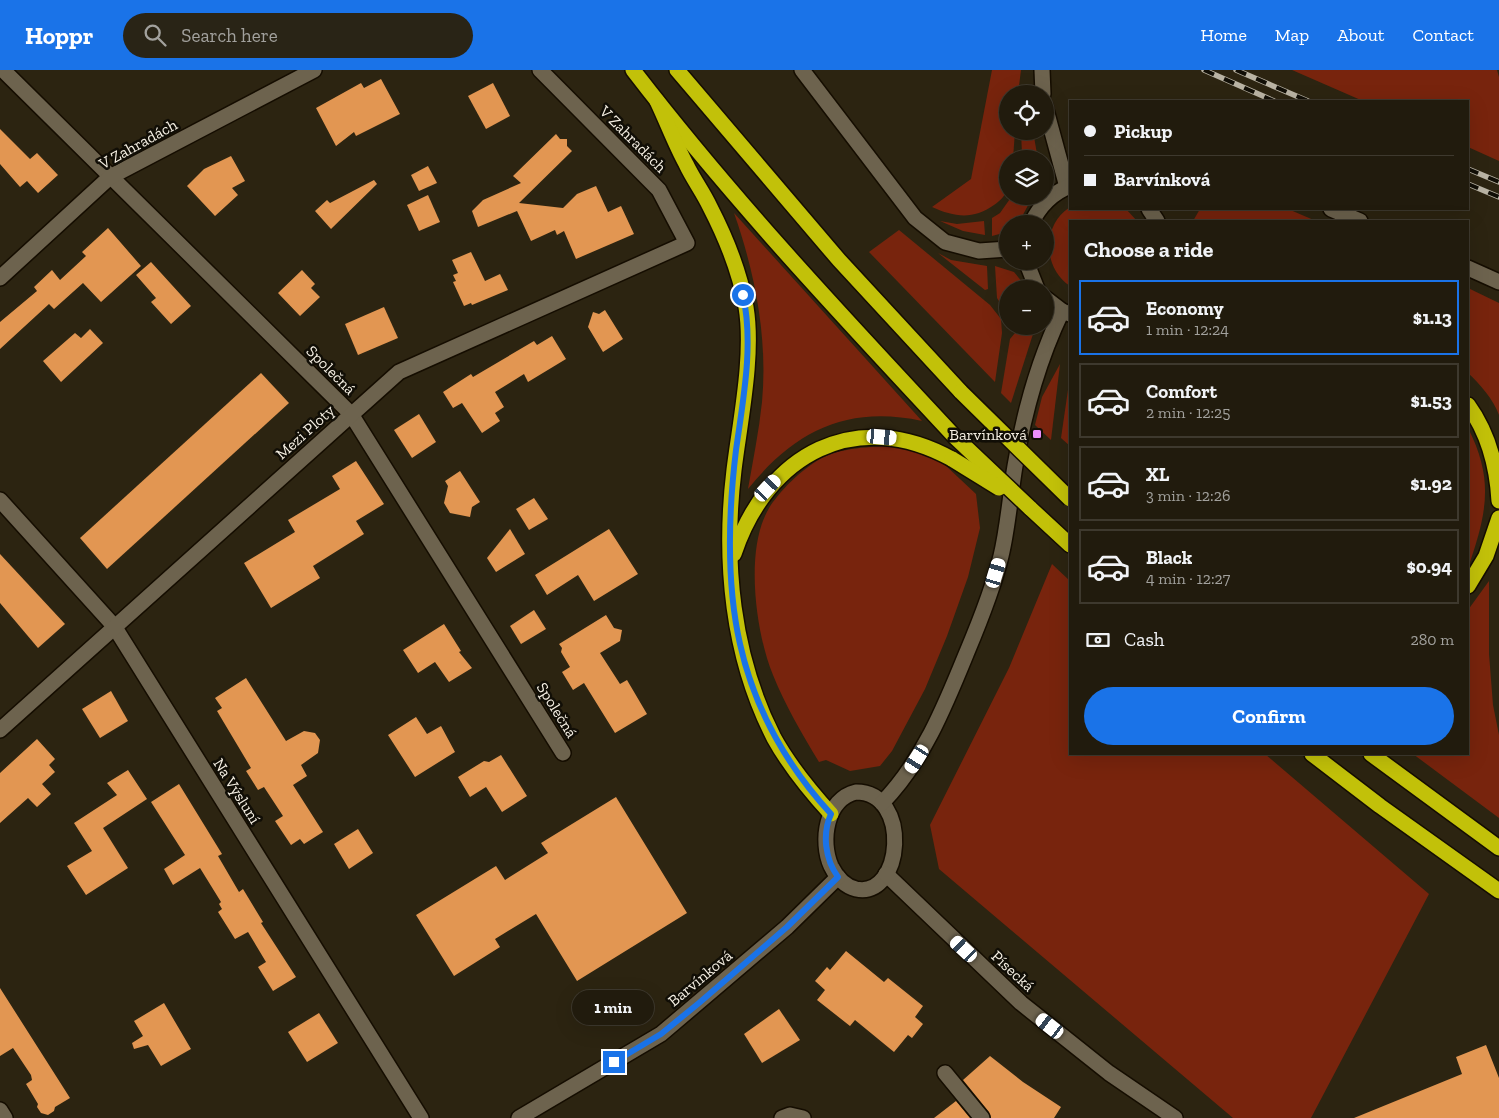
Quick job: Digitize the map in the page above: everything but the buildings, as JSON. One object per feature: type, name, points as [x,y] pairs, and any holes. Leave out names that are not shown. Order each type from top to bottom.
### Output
[{"type":"highway","points":[[633,70],[742,204],[815,287],[955,438],[1069,545]]},
{"type":"highway","points":[[677,70],[839,260],[962,392],[1069,497]]},
{"type":"highway","points":[[657,101],[686,164],[711,208],[736,268],[746,308],[748,349],[730,499],[731,572],[736,631],[756,700],[775,739],[790,762],[831,814]]},
{"type":"highway","points":[[1469,407],[1483,429],[1491,448],[1496,468],[1499,501]]},
{"type":"highway","points":[[731,572],[740,536],[757,503],[781,474],[811,453],[846,440],[882,437],[919,443],[952,459],[1030,508]]},
{"type":"highway","points":[[1469,584],[1486,556],[1499,518]]},
{"type":"highway","points":[[1313,755],[1380,806],[1499,891]]},
{"type":"highway","points":[[1372,755],[1499,848]]},
{"type":"street","name":"Společná","points":[[3,70],[351,414],[563,753]]},
{"type":"street","name":"V Zahradách","points":[[0,278],[110,177],[314,70]]},
{"type":"street","name":"V Zahradách","points":[[540,70],[659,190],[687,243]]},
{"type":"street","points":[[802,70],[915,218],[945,242],[979,251],[999,250]]},
{"type":"street","points":[[1042,70],[1043,85]]},
{"type":"street","points":[[1035,215],[1050,197],[1069,186],[1054,136]]},
{"type":"street","points":[[1333,210],[1358,220]]},
{"type":"street","name":"Mezi Ploty","points":[[0,730],[400,372],[687,243]]},
{"type":"street","points":[[1469,268],[1499,282]]},
{"type":"street","points":[[882,803],[907,775],[927,743],[985,608],[1001,556],[1015,466],[1028,400],[1047,343],[1066,313],[1054,304]]},
{"type":"street","name":"Na Výsluní","points":[[0,500],[114,626],[421,1118]]},
{"type":"street","points":[[856,792],[869,793],[882,803],[890,816],[895,837],[894,856],[886,874],[876,884],[863,890],[849,886],[838,877],[831,865],[826,850],[826,833],[831,814],[840,800],[856,792]]},
{"type":"street","name":"Písecká","points":[[886,874],[1021,1003],[1109,1073],[1175,1118]]},
{"type":"street","name":"Barvínková","points":[[519,1118],[661,1034],[787,927],[838,877]]},
{"type":"street","points":[[945,1073],[982,1118]]},
{"type":"street","points":[[0,1110],[5,1118]]},
{"type":"street","points":[[782,1118],[790,1115],[803,1118]]},
{"type":"shaded area","points":[[992,70],[1021,70],[1019,85],[999,85],[999,140],[1014,140],[1014,150],[999,150],[999,201],[986,210],[971,215],[956,215],[932,207],[971,179]]},
{"type":"shaded area","points":[[1292,70],[1497,70],[1499,77],[1499,161],[1469,147],[1469,100],[1361,100]]},
{"type":"shaded area","points":[[1021,140],[1035,140],[1036,150],[1022,150]]},
{"type":"shaded area","points":[[1006,205],[1028,205],[1023,215],[999,215],[999,234],[992,236],[992,218],[1000,213]]},
{"type":"shaded area","points":[[1069,208],[1069,210],[1127,210],[1136,220],[1069,220],[1069,285],[1054,268],[1054,224]]},
{"type":"shaded area","points":[[1199,210],[1290,210],[1314,220],[1194,220]]},
{"type":"shaded area","points":[[734,213],[922,421],[895,417],[870,417],[846,420],[824,427],[784,452],[748,489],[762,402],[763,354],[754,282]]},
{"type":"shaded area","points":[[940,221],[957,224],[984,221],[985,235],[963,231]]},
{"type":"shaded area","points":[[899,230],[990,305],[999,316],[999,335],[1002,335],[995,382],[869,252]]},
{"type":"shaded area","points":[[938,253],[951,260],[987,266],[988,289],[985,290]]},
{"type":"shaded area","points":[[995,266],[999,267],[999,270],[1014,272],[1021,280],[999,280],[999,301],[997,298]]},
{"type":"shaded area","points":[[1469,288],[1499,303],[1499,415],[1486,392],[1469,374]]},
{"type":"shaded area","points":[[1013,335],[1033,335],[1011,403],[1001,393],[1010,339]]},
{"type":"shaded area","points":[[1060,364],[1051,440],[1035,425],[1042,397]]},
{"type":"shaded area","points":[[1069,383],[1069,445],[1061,438]]},
{"type":"shaded area","points":[[1469,430],[1482,465],[1485,482],[1485,498],[1479,531],[1469,565]]},
{"type":"shaded area","points":[[894,446],[927,455],[944,464],[976,494],[980,528],[968,577],[947,636],[925,689],[892,751],[880,766],[850,771],[826,760],[819,762],[794,719],[773,675],[762,639],[758,617],[755,574],[756,552],[759,533],[769,508],[781,492],[805,470],[820,459],[838,452],[856,448]]},
{"type":"shaded area","points":[[1052,564],[1069,580],[1069,755],[1266,755],[1429,894],[1311,1118],[1233,1118],[939,869],[930,825],[1009,668]]},
{"type":"shaded area","points":[[1489,581],[1489,654],[1493,705],[1499,735],[1499,818],[1414,755],[1469,755],[1469,609]]},
{"type":"railway","points":[[1204,70],[1272,100]]},
{"type":"railway","points":[[1236,70],[1306,100]]},
{"type":"railway","points":[[1469,169],[1499,182]]},
{"type":"railway","points":[[1469,184],[1499,197]]},
{"type":"place","name":"Barvínková","points":[[1037,434]]},
{"type":"route","points":[[614,1062],[661,1034],[699,1003],[787,927],[838,877],[831,865],[826,850],[826,833],[831,814],[808,787],[775,739],[756,700],[736,631],[731,572],[730,499],[748,349],[746,308],[743,295]]}]
